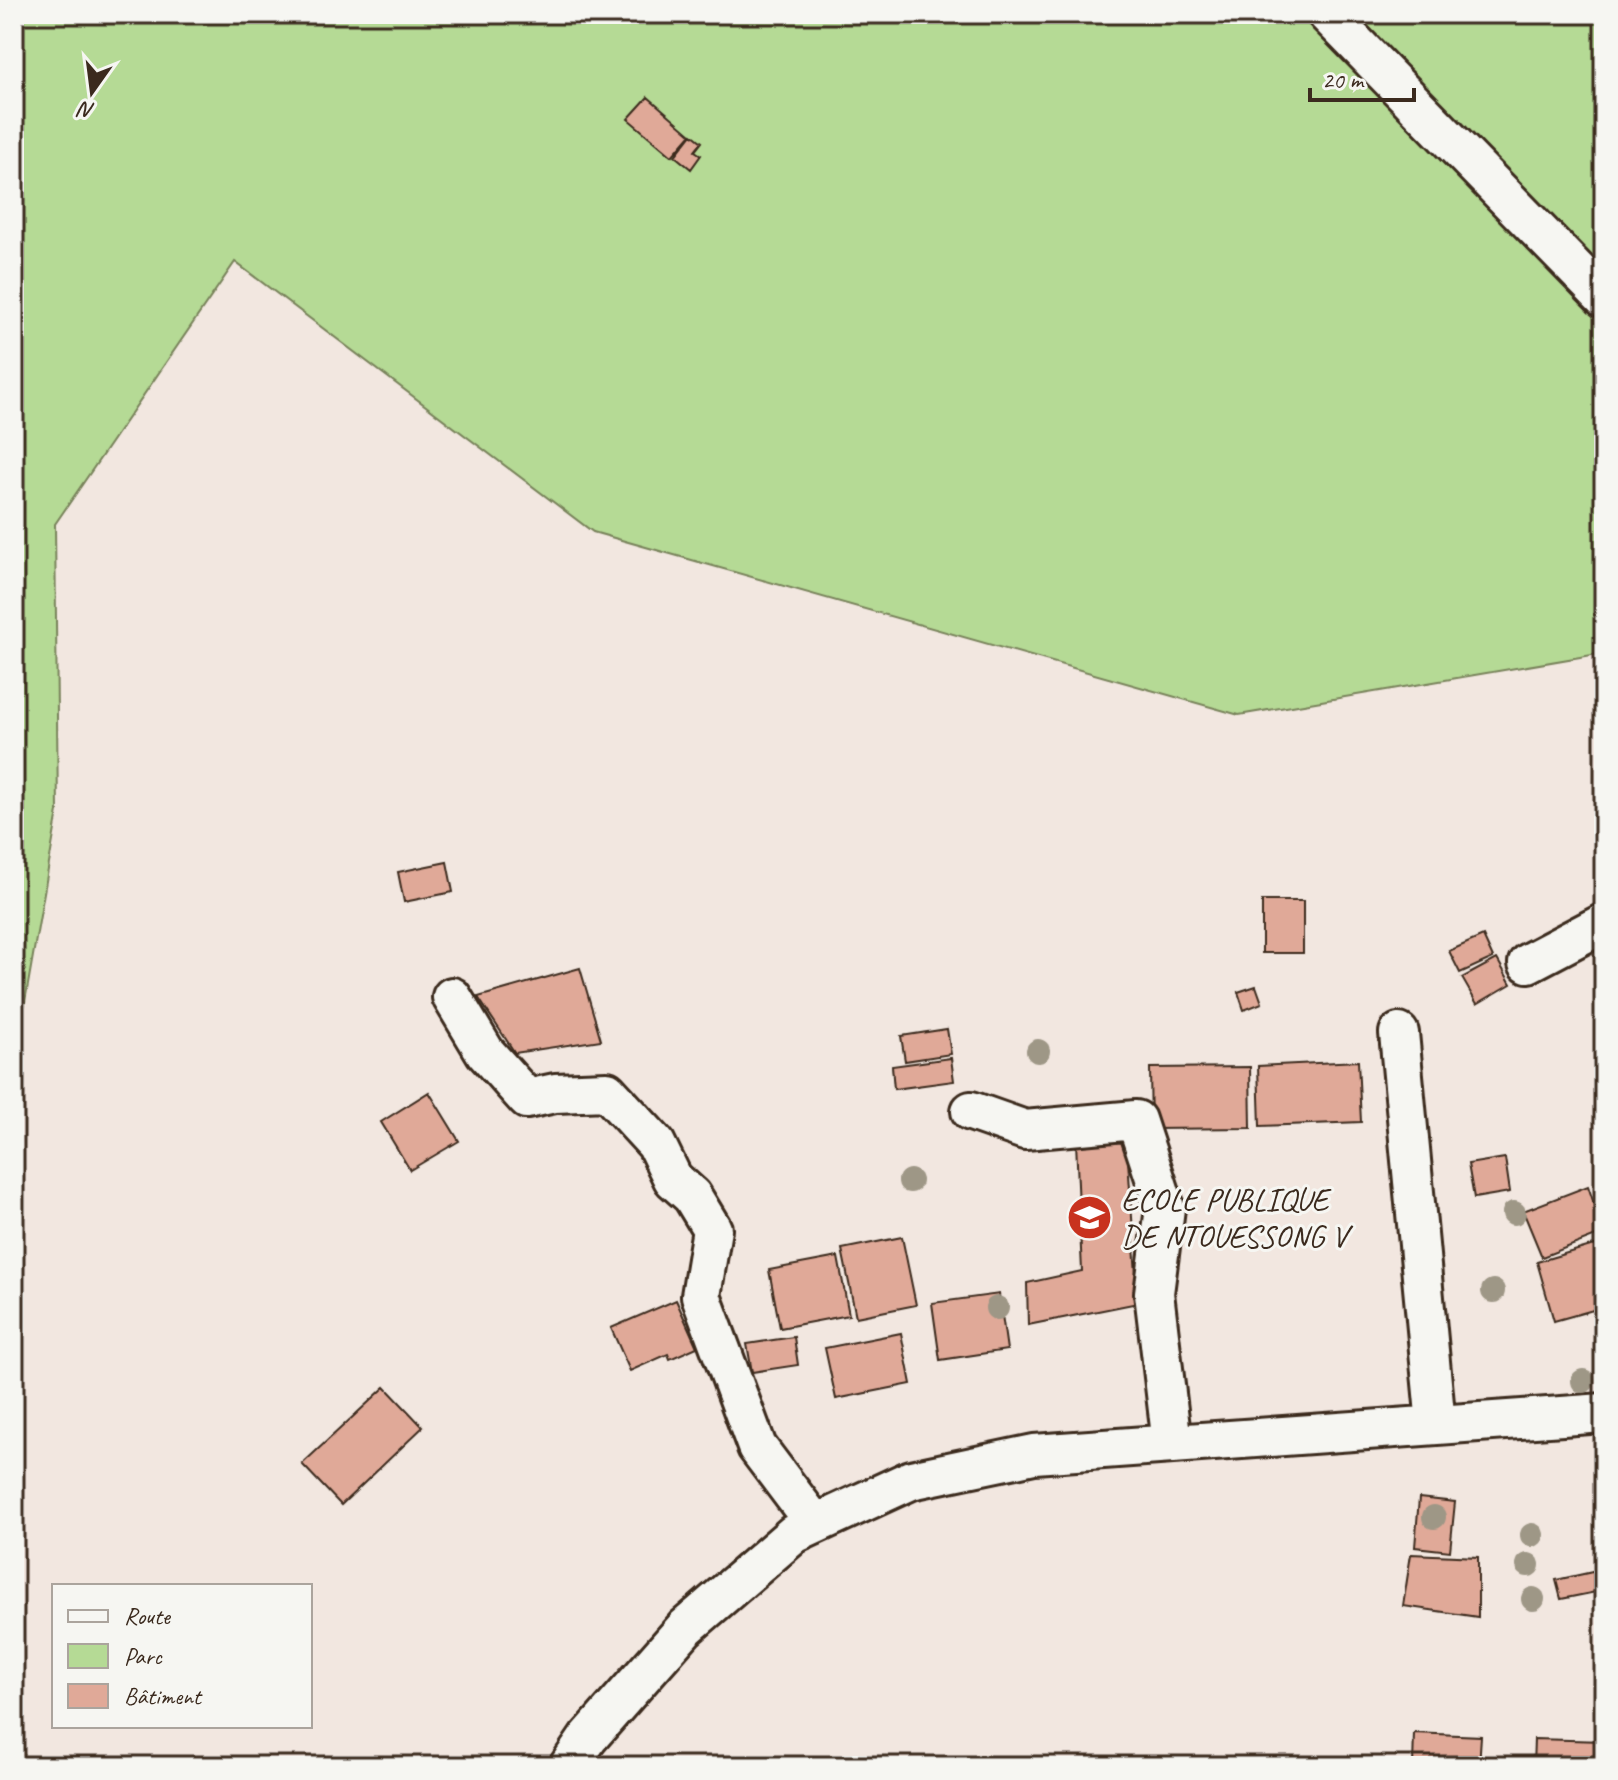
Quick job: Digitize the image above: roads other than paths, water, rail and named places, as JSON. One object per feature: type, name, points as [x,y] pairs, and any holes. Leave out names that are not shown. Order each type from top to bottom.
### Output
[{"type":"street","points":[[1327,14],[1604,298]]},
{"type":"street","points":[[1528,963],[1604,923]]},
{"type":"street","points":[[452,997],[485,1052],[527,1099],[555,1093],[607,1091],[656,1144],[673,1179],[692,1196],[712,1229],[701,1296],[757,1447],[815,1524]]},
{"type":"street","points":[[1399,1033],[1436,1425]]},
{"type":"street","points":[[971,1111],[1025,1130],[1136,1120],[1165,1208],[1154,1293],[1172,1444]]},
{"type":"street","points":[[569,1766],[588,1738],[685,1628],[794,1534],[911,1480],[1034,1454],[1604,1413]]},
{"type":"place","name":"ECOLE PUBLIQUE DE NTOUESSONG V","points":[[1090,1217]]}]
